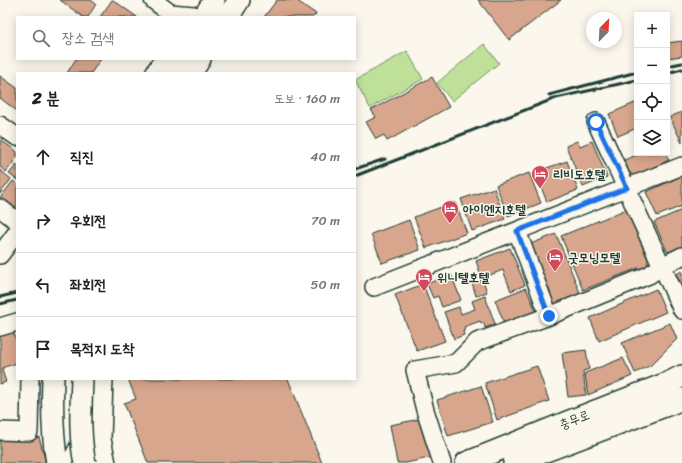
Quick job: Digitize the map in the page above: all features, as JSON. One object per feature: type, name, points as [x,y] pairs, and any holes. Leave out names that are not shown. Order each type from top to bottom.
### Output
[{"type":"main road","points":[[197,16],[214,0]]},
{"type":"main road","points":[[229,16],[240,0]]},
{"type":"main road","points":[[171,72],[177,60]]},
{"type":"main road","points":[[192,72],[199,60]]},
{"type":"main road","name":"충무로","points":[[466,463],[682,376]]},
{"type":"main road","points":[[53,380],[52,405],[54,448],[57,463]]},
{"type":"main road","points":[[70,380],[70,421],[73,463]]},
{"type":"main road","points":[[82,380],[81,424],[82,450],[85,463]]},
{"type":"main road","points":[[92,380],[91,395],[93,438],[96,463]]},
{"type":"main road","name":"충무로","points":[[514,463],[678,401]]},
{"type":"street","points":[[153,0],[170,15],[197,16],[207,0]]},
{"type":"street","points":[[232,16],[240,0]]},
{"type":"street","points":[[155,72],[162,60]]},
{"type":"street","points":[[203,72],[209,60]]},
{"type":"street","points":[[596,122],[682,310]]},
{"type":"street","points":[[0,125],[16,136]]},
{"type":"street","points":[[374,287],[682,166]]},
{"type":"street","points":[[0,208],[16,219]]},
{"type":"street","points":[[517,231],[549,316]]},
{"type":"street","points":[[0,255],[16,233]]},
{"type":"street","points":[[442,463],[425,410],[415,370],[456,363],[477,342],[549,316],[649,275],[662,266],[682,256]]},
{"type":"street","points":[[0,327],[16,322]]},
{"type":"street","points":[[0,432],[29,432],[30,380]]},
{"type":"street","points":[[87,380],[87,430],[90,463]]},
{"type":"street","points":[[104,380],[102,439],[107,463]]},
{"type":"street","points":[[70,463],[87,430]]},
{"type":"green space","points":[[484,44],[499,63],[452,101],[437,83]]},
{"type":"green space","points":[[407,51],[423,79],[370,108],[356,79]]},
{"type":"building","points":[[60,0],[91,0],[96,4],[89,16],[82,16]]},
{"type":"building","points":[[113,0],[136,16],[101,16]]},
{"type":"building","points":[[277,0],[296,0],[316,14],[314,16],[265,16]]},
{"type":"building","points":[[478,0],[561,0],[509,40]]},
{"type":"building","points":[[682,41],[682,56],[670,58],[670,43]]},
{"type":"building","points":[[75,60],[100,60],[92,72],[68,72]]},
{"type":"building","points":[[0,76],[16,87],[16,110],[0,98]]},
{"type":"building","points":[[432,77],[449,107],[387,141],[384,135],[376,139],[366,122],[376,117],[371,110]]},
{"type":"building","points":[[634,103],[634,129],[618,136],[609,114]]},
{"type":"building","points":[[682,112],[682,143],[670,117]]},
{"type":"building","points":[[1,140],[16,151],[16,158],[6,172],[0,167]]},
{"type":"building","points":[[577,141],[580,146],[592,141],[607,177],[583,187],[566,146]]},
{"type":"building","points":[[634,156],[667,156],[669,160],[635,176],[629,172],[624,160]]},
{"type":"building","points":[[567,161],[578,190],[547,202],[535,172]]},
{"type":"building","points":[[16,165],[16,179],[9,174]]},
{"type":"building","points":[[0,170],[11,179],[0,194]]},
{"type":"building","points":[[529,173],[541,203],[508,216],[496,185]]},
{"type":"building","points":[[682,176],[682,206],[657,216],[646,192]]},
{"type":"building","points":[[13,181],[16,183],[16,207],[9,207],[0,200]]},
{"type":"building","points":[[494,188],[505,219],[472,231],[461,199]]},
{"type":"building","points":[[455,202],[467,233],[426,248],[414,217]]},
{"type":"building","points":[[627,209],[648,260],[647,267],[641,269],[638,268],[583,290],[561,236]]},
{"type":"building","points":[[682,210],[682,248],[670,253],[667,251],[654,222]]},
{"type":"building","points":[[409,220],[420,250],[382,263],[371,234]]},
{"type":"building","points":[[556,234],[581,295],[552,306],[528,245]]},
{"type":"building","points":[[510,248],[525,285],[511,291],[503,270],[482,278],[476,261]]},
{"type":"building","points":[[682,271],[682,286],[676,274]]},
{"type":"building","points":[[451,274],[461,300],[442,307],[438,296],[433,298],[427,284]]},
{"type":"building","points":[[483,280],[487,292],[476,296],[472,283]]},
{"type":"building","points":[[423,284],[445,341],[417,351],[395,295]]},
{"type":"building","points":[[526,288],[536,311],[504,323],[495,300]]},
{"type":"building","points":[[656,289],[666,312],[599,341],[590,318]]},
{"type":"building","points":[[485,296],[495,324],[485,328],[484,323],[481,324],[480,321],[464,327],[464,335],[454,339],[444,312],[459,307],[461,314],[475,309],[472,301]]},
{"type":"building","points":[[670,323],[677,339],[651,365],[635,373],[622,343]]},
{"type":"building","points":[[13,330],[16,340],[16,363],[4,367],[2,370],[6,382],[0,384],[0,334]]},
{"type":"building","points":[[586,350],[589,369],[583,371],[586,395],[568,397],[562,353]]},
{"type":"building","points":[[623,358],[632,376],[588,395],[585,373]]},
{"type":"building","points":[[537,366],[549,401],[497,420],[485,383]]},
{"type":"building","points":[[128,380],[288,380],[322,463],[148,463],[124,403],[136,399]]},
{"type":"building","points":[[481,386],[493,422],[448,436],[437,400]]},
{"type":"building","points":[[420,419],[426,442],[430,441],[433,457],[406,463],[397,463],[390,425]]},
{"type":"building","points":[[0,437],[27,440],[39,437],[46,463],[0,463]]},
{"type":"railway","points":[[670,65],[682,63]]},
{"type":"railway","points":[[670,72],[682,69]]},
{"type":"railway","points":[[549,95],[634,73]]},
{"type":"railway","points":[[356,176],[556,98],[634,81]]},
{"type":"railway","points":[[356,169],[385,159]]},
{"type":"railway","points":[[0,297],[16,293]]},
{"type":"railway","points":[[0,304],[16,300]]},
{"type":"place","name":"리비도호텔","points":[[540,189]]},
{"type":"place","name":"아이엔지호텔","points":[[450,224]]},
{"type":"place","name":"굿모닝모텔","points":[[555,272]]},
{"type":"place","name":"위니텔호텔","points":[[424,292]]},
{"type":"route","points":[[549,316],[517,231],[627,188],[596,122]]}]
